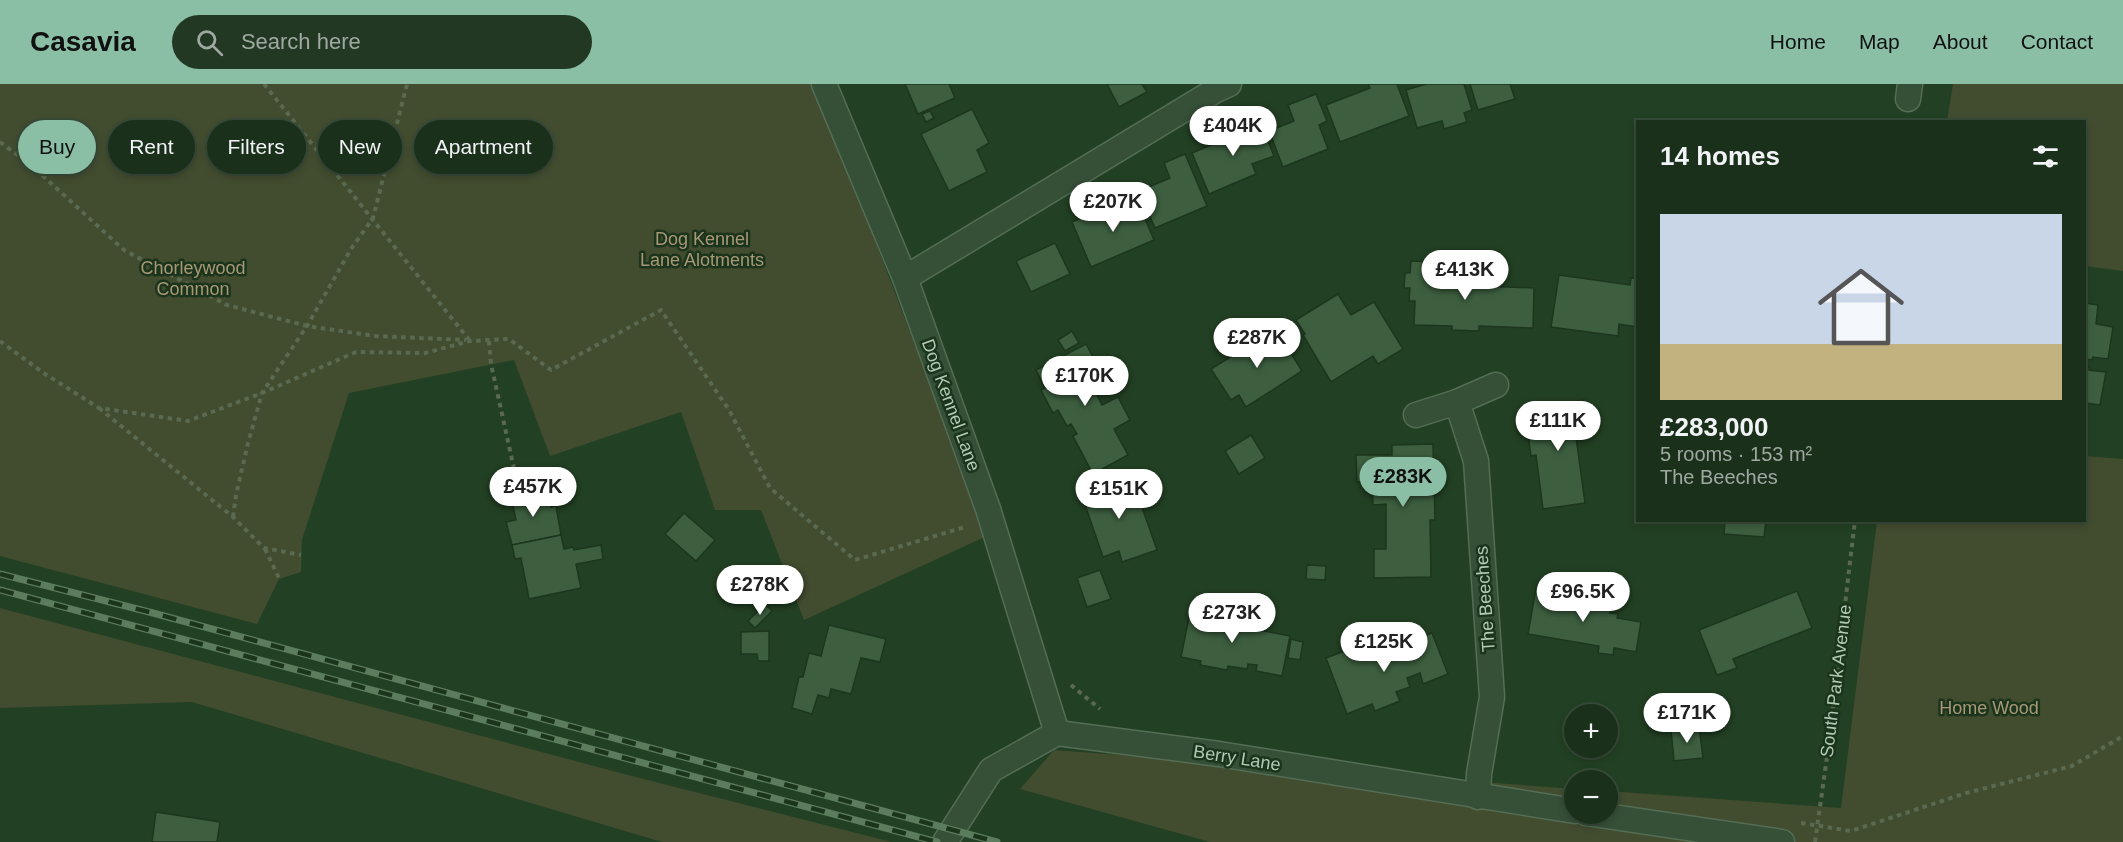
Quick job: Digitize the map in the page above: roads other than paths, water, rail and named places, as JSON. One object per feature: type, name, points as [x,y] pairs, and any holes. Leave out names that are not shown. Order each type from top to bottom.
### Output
[{"type":"street","name":"Dog Kennel Lane","points":[[824,84],[905,278],[992,519],[1057,733]]},
{"type":"street","points":[[905,278],[1220,86]]},
{"type":"street","points":[[1416,415],[1457,402],[1496,385]]},
{"type":"street","name":"The Beeches","points":[[1457,402],[1476,461],[1491,697],[1479,774],[1478,797]]},
{"type":"street","points":[[945,842],[991,770],[1057,733]]},
{"type":"street","name":"Berry Lane","points":[[1057,733],[1219,754],[1564,809]]},
{"type":"street","points":[[1618,818],[1782,842]]},
{"type":"railway","points":[[0,574],[153,613],[997,842]]},
{"type":"railway","points":[[0,590],[937,842]]},
{"type":"park label","name":"Dog Kennel Lane Alotments","points":[[702,249]]},
{"type":"park label","name":"Chorleywood Common","points":[[193,278]]},
{"type":"park label","name":"Home Wood","points":[[1989,708]]}]
